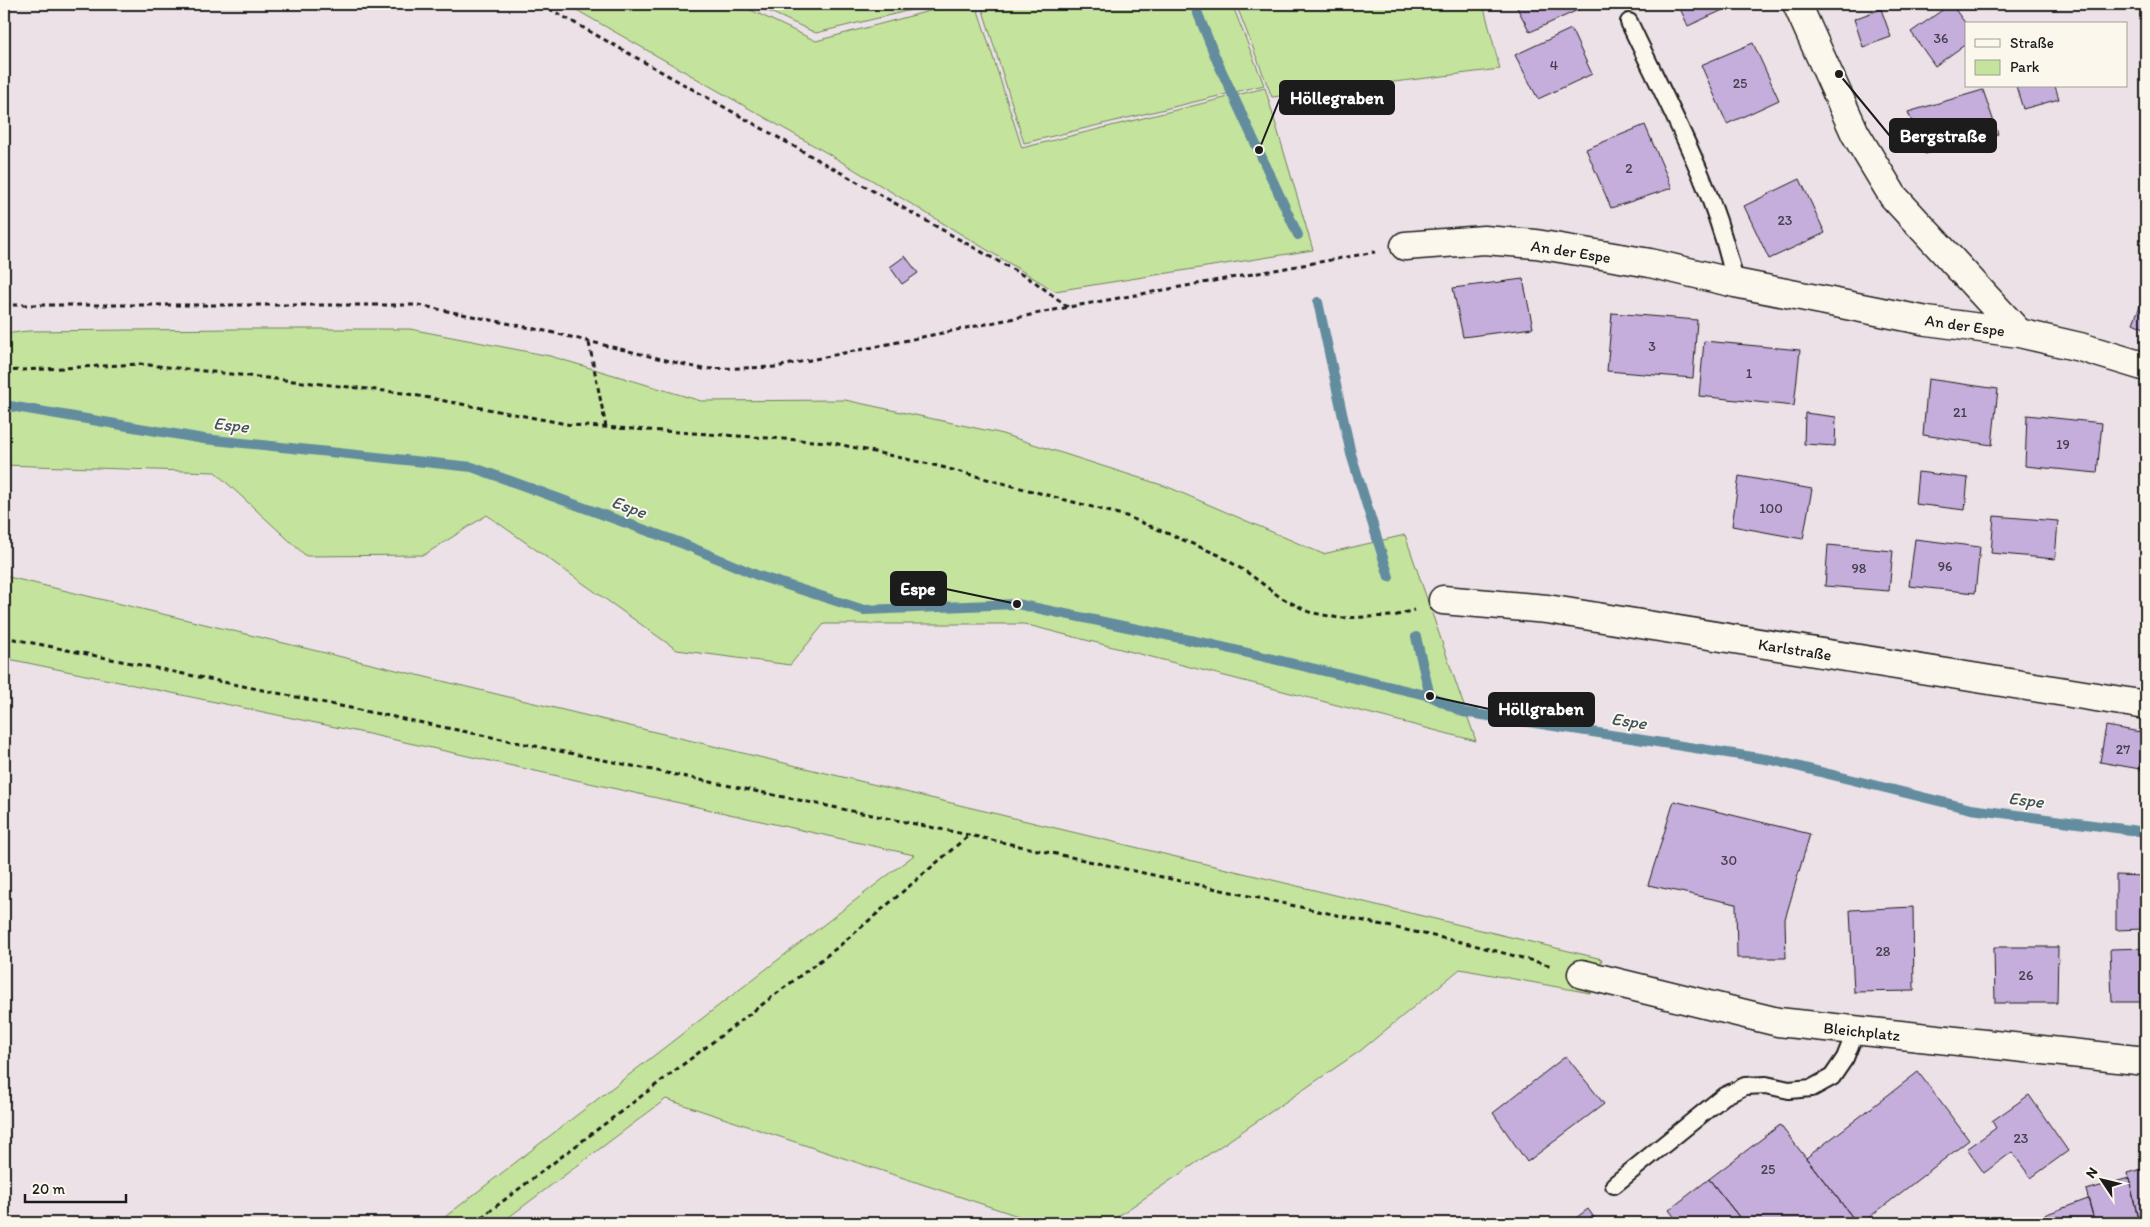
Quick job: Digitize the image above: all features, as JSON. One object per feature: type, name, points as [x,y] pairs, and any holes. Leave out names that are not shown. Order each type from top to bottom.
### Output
[{"type":"street","points":[[1797,4],[1855,133],[1893,196],[2019,333]]},
{"type":"street","name":"An der Espe","points":[[1405,246],[1484,240],[1536,244],[1650,264],[1927,320],[2019,333],[2080,347],[2146,367]]},
{"type":"street","name":"Karlstraße","points":[[1443,600],[1547,609],[2146,705]]},
{"type":"street","name":"Bleichplatz","points":[[1582,974],[1778,1022],[2146,1061]]},
{"type":"lane","points":[[1629,22],[1708,190],[1728,251],[1735,282]]},
{"type":"lane","points":[[1614,1184],[1724,1096],[1745,1086],[1766,1085],[1789,1090],[1812,1088],[1832,1077],[1845,1058],[1856,1030]]},
{"type":"path","points":[[541,4],[1035,282],[1069,308]]},
{"type":"path","points":[[4,306],[418,306],[550,332],[589,343],[703,369],[776,367],[1069,308],[1405,246]]},
{"type":"path","points":[[589,343],[606,427]]},
{"type":"path","points":[[4,371],[140,364],[403,393],[572,425],[829,442],[957,471],[1126,516],[1219,555],[1248,573],[1280,597],[1309,612],[1339,618],[1394,616],[1443,600]]},
{"type":"path","points":[[4,637],[969,835],[1470,944],[1582,974]]},
{"type":"path","points":[[474,1223],[838,947],[969,835]]},
{"type":"green space","points":[[566,4],[738,4],[816,41],[956,4],[976,4],[1022,148],[1265,88],[1313,250],[1055,291],[827,153]]},
{"type":"green space","points":[[753,4],[936,4],[816,33]]},
{"type":"green space","points":[[981,4],[1232,4],[1264,85],[1024,143]]},
{"type":"green space","points":[[1236,4],[1483,4],[1500,69],[1272,97]]},
{"type":"green space","points":[[410,329],[550,356],[701,401],[845,400],[999,433],[1168,487],[1323,554],[1405,535],[1476,741],[1024,624],[824,624],[790,665],[677,650],[487,515],[424,555],[306,556],[215,472],[4,465],[4,334],[28,331]]},
{"type":"green space","points":[[4,576],[1602,959],[1590,993],[1460,969],[1360,1051],[1108,1223],[1039,1223],[666,1099],[501,1223],[437,1223],[914,855],[364,733],[4,658]]},
{"type":"building","points":[[1515,4],[1591,4],[1530,32]]},
{"type":"building","points":[[1678,4],[1736,4],[1688,26]]},
{"type":"building","points":[[1951,4],[1965,23],[1965,45],[1935,66],[1911,32]]},
{"type":"building","points":[[1881,9],[1891,37],[1863,47],[1854,19]]},
{"type":"building","points":[[1571,29],[1592,74],[1538,99],[1515,55]]},
{"type":"building","points":[[1753,43],[1779,100],[1727,124],[1701,65]]},
{"type":"building","points":[[2017,88],[2056,88],[2059,99],[2023,109]]},
{"type":"building","points":[[1983,90],[1998,134],[1925,154],[1908,112]]},
{"type":"building","points":[[1645,125],[1672,188],[1611,208],[1586,149]]},
{"type":"building","points":[[1800,179],[1825,233],[1769,259],[1744,206]]},
{"type":"building","points":[[905,256],[918,273],[902,284],[890,267]]},
{"type":"building","points":[[1523,279],[1533,328],[1463,337],[1453,288]]},
{"type":"building","points":[[2146,291],[2146,329],[2133,323]]},
{"type":"building","points":[[1612,313],[1697,320],[1693,378],[1607,371]]},
{"type":"building","points":[[1704,341],[1800,350],[1794,406],[1699,396]]},
{"type":"building","points":[[1928,379],[1998,389],[1992,445],[1923,435]]},
{"type":"building","points":[[1805,413],[1836,417],[1835,446],[1804,444]]},
{"type":"building","points":[[2027,415],[2102,423],[2097,473],[2025,466]]},
{"type":"building","points":[[1918,472],[1968,478],[1965,510],[1915,504]]},
{"type":"building","points":[[1739,476],[1812,489],[1803,539],[1732,526]]},
{"type":"building","points":[[1994,516],[2058,521],[2055,559],[1991,553]]},
{"type":"building","points":[[1915,539],[1980,547],[1975,593],[1909,586]]},
{"type":"building","points":[[1828,545],[1893,551],[1889,591],[1825,586]]},
{"type":"building","points":[[2106,726],[2146,733],[2140,769],[2100,762]]},
{"type":"building","points":[[2146,735],[2146,770],[2140,769]]},
{"type":"building","points":[[1674,801],[1810,834],[1785,919],[1786,958],[1737,958],[1736,904],[1648,885]]},
{"type":"building","points":[[2116,875],[2144,876],[2143,929],[2116,930]]},
{"type":"building","points":[[1913,907],[1914,991],[1854,992],[1850,910]]},
{"type":"building","points":[[1994,947],[2058,947],[2057,1003],[1995,1003]]},
{"type":"building","points":[[2146,948],[2146,1002],[2112,1002],[2110,949]]},
{"type":"building","points":[[1566,1056],[1604,1104],[1527,1162],[1493,1113]]},
{"type":"building","points":[[1918,1072],[1969,1140],[1862,1223],[1857,1223],[1806,1158]]},
{"type":"building","points":[[2029,1095],[2068,1151],[2031,1178],[2012,1152],[1984,1173],[1967,1149],[1996,1128],[1992,1121]]},
{"type":"building","points":[[1780,1125],[1854,1219],[1848,1223],[1744,1223],[1709,1179]]},
{"type":"building","points":[[2146,1168],[2146,1218],[2138,1220],[2128,1173]]},
{"type":"building","points":[[2129,1178],[2139,1223],[2095,1223],[2086,1190]]},
{"type":"building","points":[[1709,1179],[1739,1217],[1730,1223],[1679,1223],[1669,1210]]},
{"type":"building","points":[[2088,1199],[2095,1223],[2046,1223],[2044,1215]]},
{"type":"building","points":[[1588,1209],[1598,1223],[1569,1223]]},
{"type":"waterway","points":[[1194,4],[1217,61],[1298,235]]},
{"type":"waterway","points":[[1318,302],[1351,454],[1389,577]]},
{"type":"waterway","name":"Espe","points":[[4,405],[204,439],[472,467],[681,543],[759,576],[864,610],[1017,604],[1214,645],[1430,696],[1463,712],[1772,760],[1971,809],[2146,832]]},
{"type":"waterway","points":[[1416,637],[1430,696]]},
{"type":"place","name":"Bergstraße","points":[[1839,74]]},
{"type":"place","name":"Höllegraben","points":[[1259,150]]},
{"type":"place","name":"Espe","points":[[1017,604]]},
{"type":"place","name":"Höllgraben","points":[[1430,696]]}]
